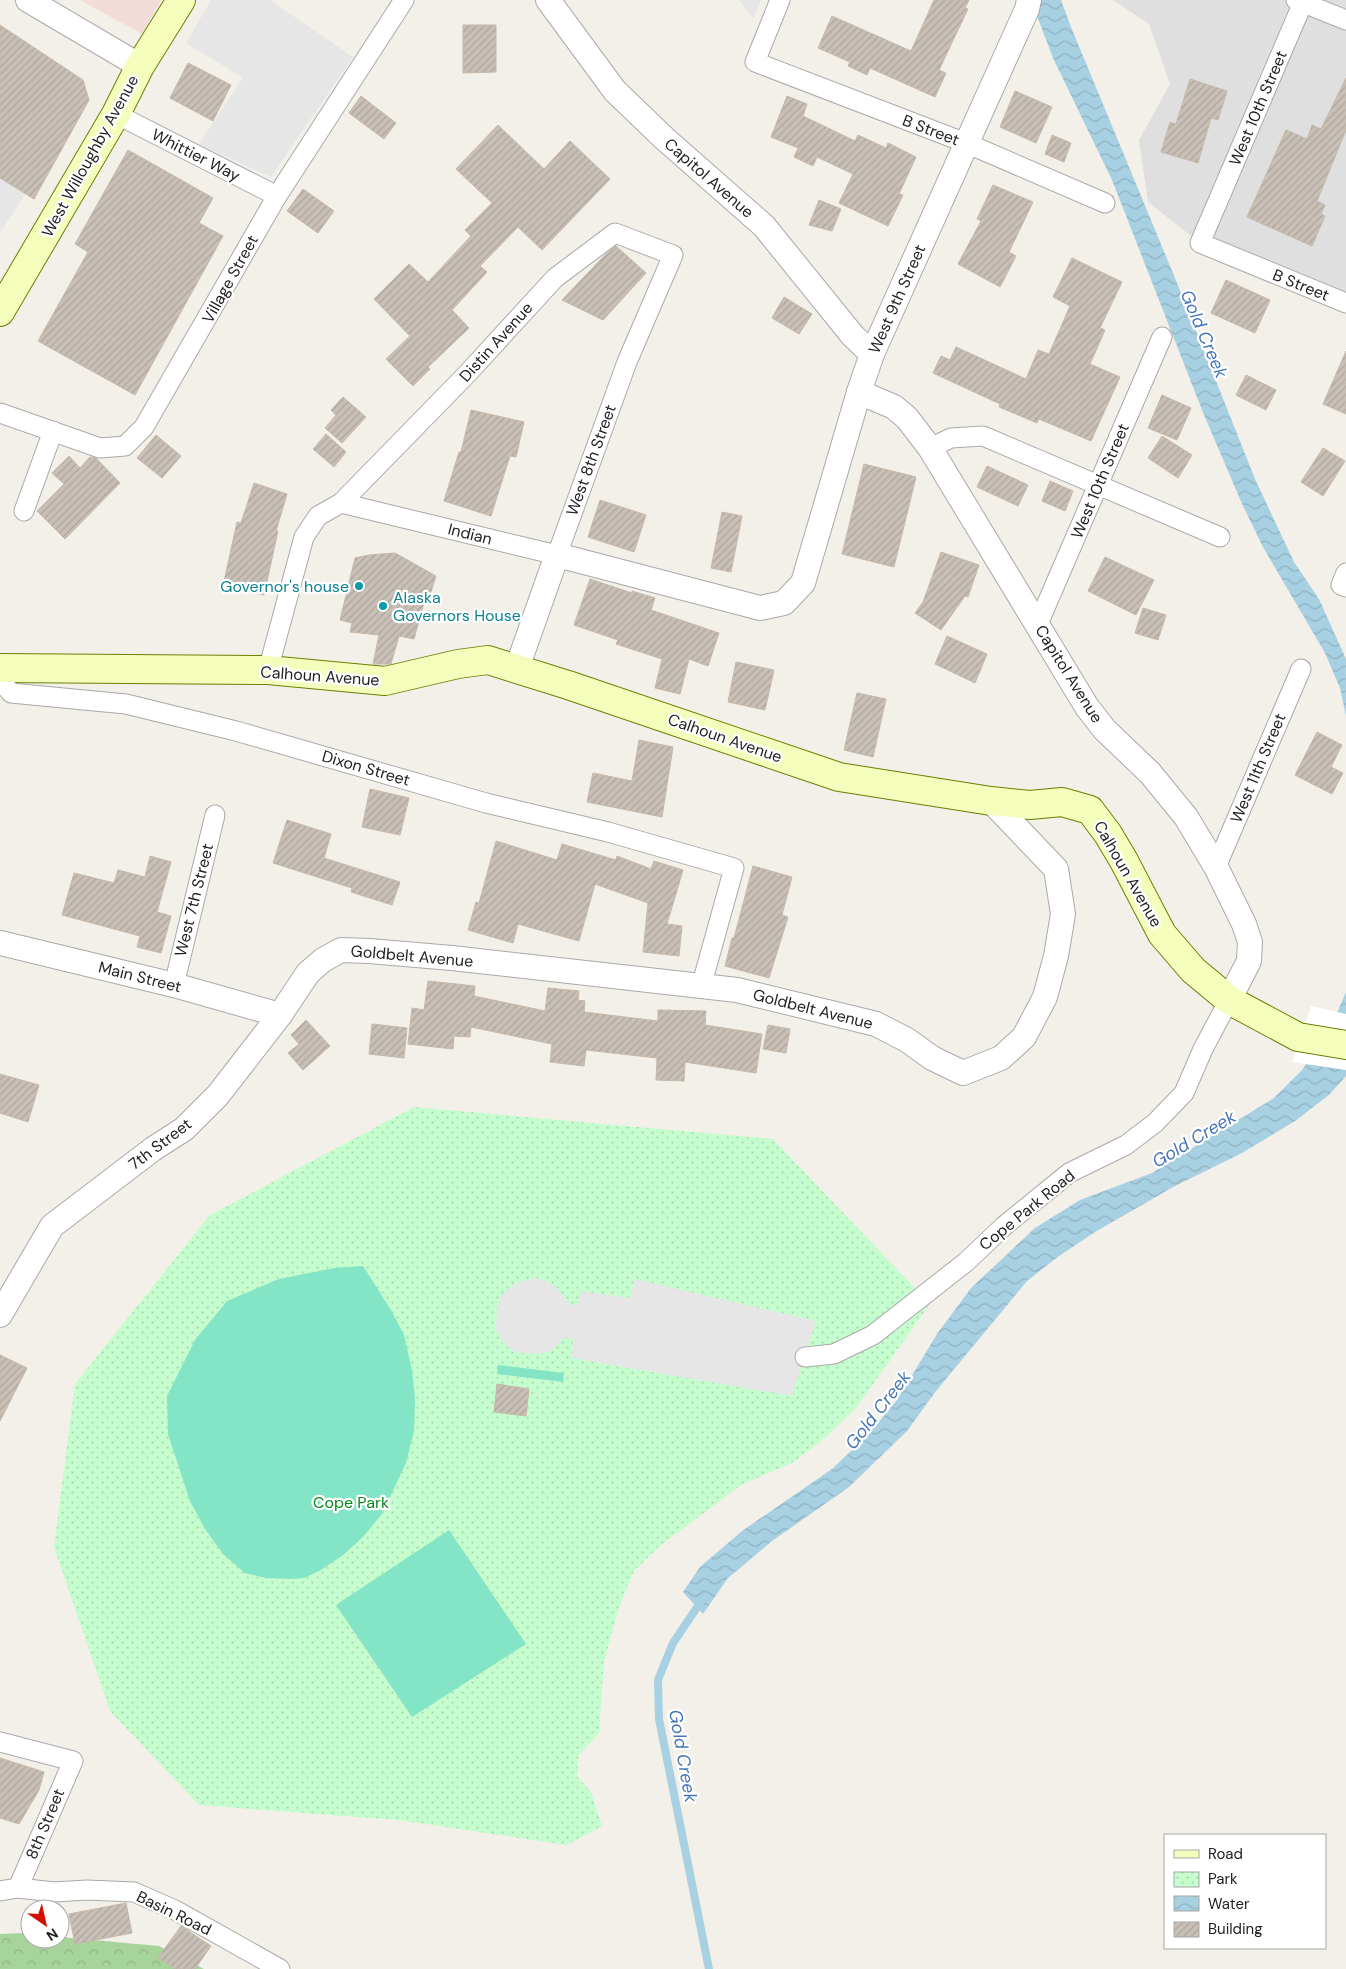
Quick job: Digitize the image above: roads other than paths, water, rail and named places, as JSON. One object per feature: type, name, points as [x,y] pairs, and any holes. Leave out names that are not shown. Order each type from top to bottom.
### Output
[{"type":"main road","name":"West Willoughby Avenue","points":[[0,312],[116,114],[140,66],[181,0]]},
{"type":"main road","name":"Calhoun Avenue","points":[[0,668],[268,670],[302,675],[386,681],[458,664],[488,660],[839,777],[991,801],[1030,805],[1062,802],[1090,810],[1108,834],[1124,861],[1162,934],[1193,970],[1229,1000],[1298,1037],[1346,1045]]},
{"type":"street","points":[[28,0],[140,66]]},
{"type":"street","name":"Village Street","points":[[0,413],[100,448],[125,446],[144,427],[277,196],[404,0]]},
{"type":"street","name":"Capitol Avenue","points":[[548,0],[615,91],[665,139],[764,226],[853,336],[872,354]]},
{"type":"street","name":"B Street","points":[[780,0],[755,62],[966,143],[1105,204]]},
{"type":"street","name":"West 9th Street","points":[[784,603],[803,583],[872,354],[1029,0]]},
{"type":"street","points":[[1301,1],[1346,20]]},
{"type":"street","name":"West 10th Street","points":[[1200,243],[1301,1]]},
{"type":"street","name":"Whittier Way","points":[[116,114],[277,196]]},
{"type":"street","name":"Distin Avenue","points":[[340,503],[461,380],[555,278],[615,233],[673,255]]},
{"type":"street","name":"B Street","points":[[1200,243],[1346,303]]},
{"type":"street","name":"West 8th Street","points":[[516,668],[627,362],[673,255]]},
{"type":"street","name":"West 10th Street","points":[[1038,624],[1162,337]]},
{"type":"street","name":"Capitol Avenue","points":[[859,392],[894,406],[907,418],[930,448],[1087,707],[1105,730],[1150,772],[1186,817],[1216,867],[1244,924],[1250,942],[1249,961],[1229,1000]]},
{"type":"street","points":[[24,511],[53,431]]},
{"type":"street","points":[[930,448],[951,438],[983,436],[1220,536]]},
{"type":"street","points":[[268,670],[304,537],[318,516],[340,503]]},
{"type":"street","name":"Indian","points":[[340,503],[557,555],[741,604],[760,608],[784,603]]},
{"type":"street","name":"West 11th Street","points":[[1216,867],[1301,669]]},
{"type":"street","name":"Dixon Street","points":[[0,679],[11,693],[126,704],[236,731],[504,808],[608,832],[734,868],[701,987]]},
{"type":"street","name":"Goldbelt Avenue","points":[[341,950],[452,958],[736,990],[876,1024],[908,1040],[932,1058],[963,1073],[1001,1058],[1024,1037],[1045,998],[1056,956],[1063,914],[1056,869],[991,801]]},
{"type":"street","name":"West 7th Street","points":[[174,985],[215,815]]},
{"type":"street","name":"Main Street","points":[[0,942],[174,985],[280,1016]]},
{"type":"street","name":"7th Street","points":[[0,1316],[52,1226],[153,1149],[184,1129],[218,1095],[280,1016],[308,973],[323,960],[341,950]]},
{"type":"street","name":"Cope Park Road","points":[[805,1357],[834,1354],[873,1335],[966,1262],[1004,1226],[1069,1173],[1126,1145],[1155,1123],[1184,1093],[1203,1049],[1229,1000]]},
{"type":"street","name":"8th Street","points":[[0,1742],[73,1761],[9,1890]]},
{"type":"street","name":"Basin Road","points":[[9,1890],[134,1892],[175,1910],[280,1969]]},
{"type":"water","points":[[1031,0],[1061,0],[1255,479],[1294,562],[1319,599],[1346,659],[1346,716],[1340,688],[1325,653],[1263,547],[1243,506],[1204,415],[1112,180],[1053,58]]},
{"type":"water","points":[[1346,992],[1346,1076],[1329,1095],[1295,1121],[1242,1153],[1173,1187],[1095,1232],[1059,1256],[1027,1281],[936,1391],[907,1431],[849,1487],[772,1541],[728,1578],[703,1614],[683,1592],[700,1567],[742,1531],[832,1469],[868,1435],[897,1400],[937,1334],[971,1288],[1035,1228],[1080,1200],[1152,1173],[1274,1098],[1302,1070],[1330,1030]]},
{"type":"waterway","name":"Gold Creek","points":[[702,1600],[673,1643],[658,1680],[659,1719],[709,1969]]},
{"type":"place","name":"Governor's house","points":[[359,586]]},
{"type":"place","name":"Alaska Governors House","points":[[383,606]]},
{"type":"park label","name":"Cope Park","points":[[351,1502]]}]
